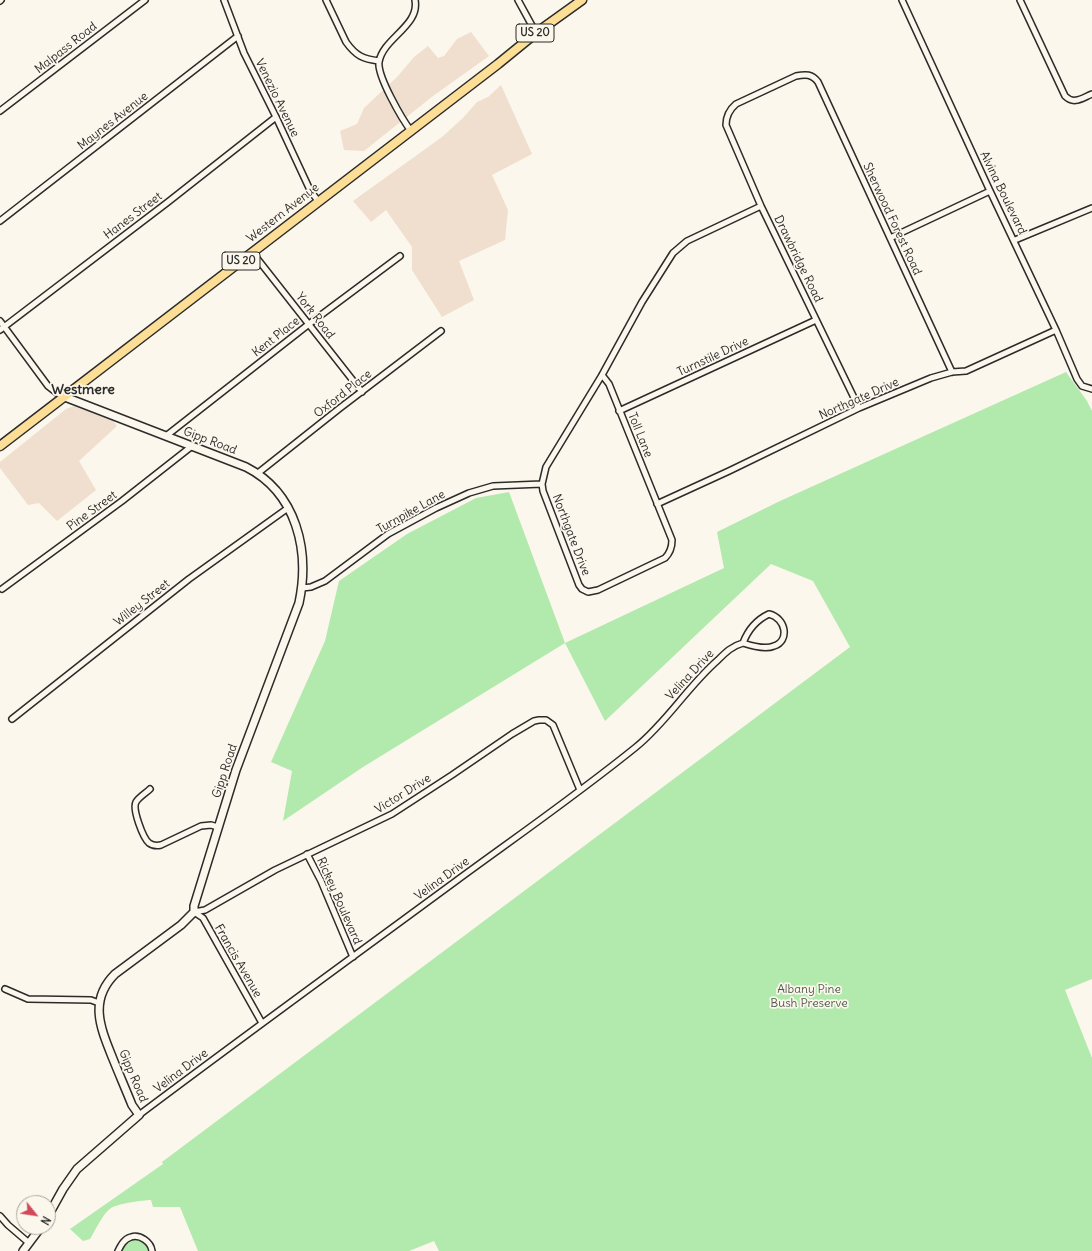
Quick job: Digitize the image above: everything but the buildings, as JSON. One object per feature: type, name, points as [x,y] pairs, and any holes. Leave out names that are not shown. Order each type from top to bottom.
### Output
[{"type":"main road","name":"Western Avenue","points":[[0,446],[498,64],[536,33],[582,0]]},
{"type":"street","name":"Malpass Road","points":[[0,111],[145,0]]},
{"type":"street","name":"Venezio Avenue","points":[[224,0],[244,53],[276,116],[310,190],[318,202]]},
{"type":"street","points":[[326,0],[346,42],[350,47],[366,59],[379,61]]},
{"type":"street","points":[[411,131],[403,120],[381,75],[379,70],[379,61],[382,53],[412,17],[416,6],[414,0]]},
{"type":"street","points":[[518,0],[536,33]]},
{"type":"street","name":"Alvina Boulevard","points":[[902,0],[990,191],[1015,240],[1077,379],[1082,386],[1091,389]]},
{"type":"street","points":[[1020,0],[1065,96],[1070,100],[1078,100],[1092,94]]},
{"type":"street","name":"Maynes Avenue","points":[[0,221],[238,36]]},
{"type":"street","name":"Drawbridge Road","points":[[811,76],[805,74],[796,76],[736,104],[726,117],[726,125],[761,206],[859,408]]},
{"type":"street","name":"Sherwood Forest Road","points":[[811,76],[818,82],[952,372]]},
{"type":"street","name":"Hanes Street","points":[[2,328],[168,202],[276,116]]},
{"type":"street","points":[[890,238],[990,191]]},
{"type":"street","name":"Northgate Drive","points":[[761,206],[687,241],[673,253],[639,307],[602,375],[544,472],[542,484],[552,517],[579,585],[582,589],[588,592],[598,590],[664,558],[668,554],[671,550],[672,540],[657,504],[730,471],[859,408],[931,378],[952,372],[966,371],[1056,330]]},
{"type":"street","points":[[1015,240],[1092,208]]},
{"type":"street","name":"York Road","points":[[252,252],[362,392]]},
{"type":"street","name":"Kent Place","points":[[166,436],[309,324],[400,256]]},
{"type":"street","name":"Turnstile Drive","points":[[619,411],[816,320]]},
{"type":"street","points":[[0,321],[2,328],[48,386],[65,397]]},
{"type":"street","name":"Oxford Place","points":[[258,473],[441,331]]},
{"type":"street","name":"Toll Lane","points":[[602,375],[609,384],[657,504]]},
{"type":"street","name":"Gipp Road","points":[[56,1202],[77,1169],[138,1115],[132,1105],[102,1031],[99,1020],[99,1002],[105,987],[115,974],[181,925],[194,912],[195,902],[218,827],[249,734],[299,603],[302,588],[303,561],[302,547],[297,526],[288,508],[274,488],[258,473],[65,397]]},
{"type":"street","name":"Pine Street","points":[[2,589],[122,501],[192,446]]},
{"type":"street","name":"Turnpike Lane","points":[[302,588],[311,587],[325,581],[388,534],[436,508],[469,493],[493,486],[542,484]]},
{"type":"street","name":"Willey Street","points":[[12,720],[183,584],[288,508]]},
{"type":"street","points":[[769,614],[775,615],[783,623],[783,636],[781,642],[776,646],[753,646],[743,643],[748,631],[764,616],[769,614]]},
{"type":"street","name":"Velina Drive","points":[[138,1115],[638,746],[707,669],[728,650],[743,643]]},
{"type":"street","name":"Victor Drive","points":[[194,912],[205,910],[275,870],[392,814],[512,734],[539,720],[546,720],[553,725],[580,790]]},
{"type":"street","points":[[150,789],[138,799],[134,808],[146,839],[151,844],[161,846],[206,825],[218,827]]},
{"type":"street","name":"Rickey Boulevard","points":[[307,854],[321,881],[353,956]]},
{"type":"street","name":"Francis Avenue","points":[[194,912],[203,918],[262,1022]]},
{"type":"street","points":[[5,989],[28,999],[91,1000],[99,1002]]},
{"type":"street","points":[[0,1216],[29,1243]]},
{"type":"street","points":[[23,1251],[35,1235]]},
{"type":"street","points":[[118,1251],[125,1240],[136,1236],[146,1240],[150,1244],[152,1251]]},
{"type":"shaded area","points":[[471,32],[489,56],[433,96],[364,151],[344,150],[340,131],[357,124],[364,108],[398,76],[414,57],[428,46],[438,58],[444,56],[457,39]]},
{"type":"shaded area","points":[[501,85],[532,154],[492,175],[508,210],[505,240],[459,261],[474,300],[442,317],[412,270],[412,247],[386,210],[371,222],[353,201],[442,137],[463,118],[477,102],[488,97]]},
{"type":"shaded area","points":[[74,406],[113,421],[117,426],[79,461],[96,490],[57,521],[39,503],[28,505],[0,468],[0,462],[66,409]]},
{"type":"green space","name":"Albany Pine Bush Preserve","points":[[1066,372],[1087,401],[1092,411],[1092,979],[1065,990],[1092,1058],[1092,1251],[439,1251],[434,1241],[409,1251],[198,1251],[180,1207],[153,1207],[151,1200],[136,1201],[111,1208],[102,1218],[90,1239],[83,1241],[70,1229],[163,1164],[162,1162],[850,647],[813,581],[771,564],[605,721],[565,643],[724,568],[717,532],[780,501]]},
{"type":"green space","points":[[509,492],[565,643],[363,767],[283,821],[292,771],[271,762],[325,641],[339,581],[407,534],[476,498]]},
{"type":"green space","points":[[134,1238],[146,1242],[150,1251],[120,1251],[127,1241]]},
{"type":"district","name":"Westmere","points":[[83,390]]}]
